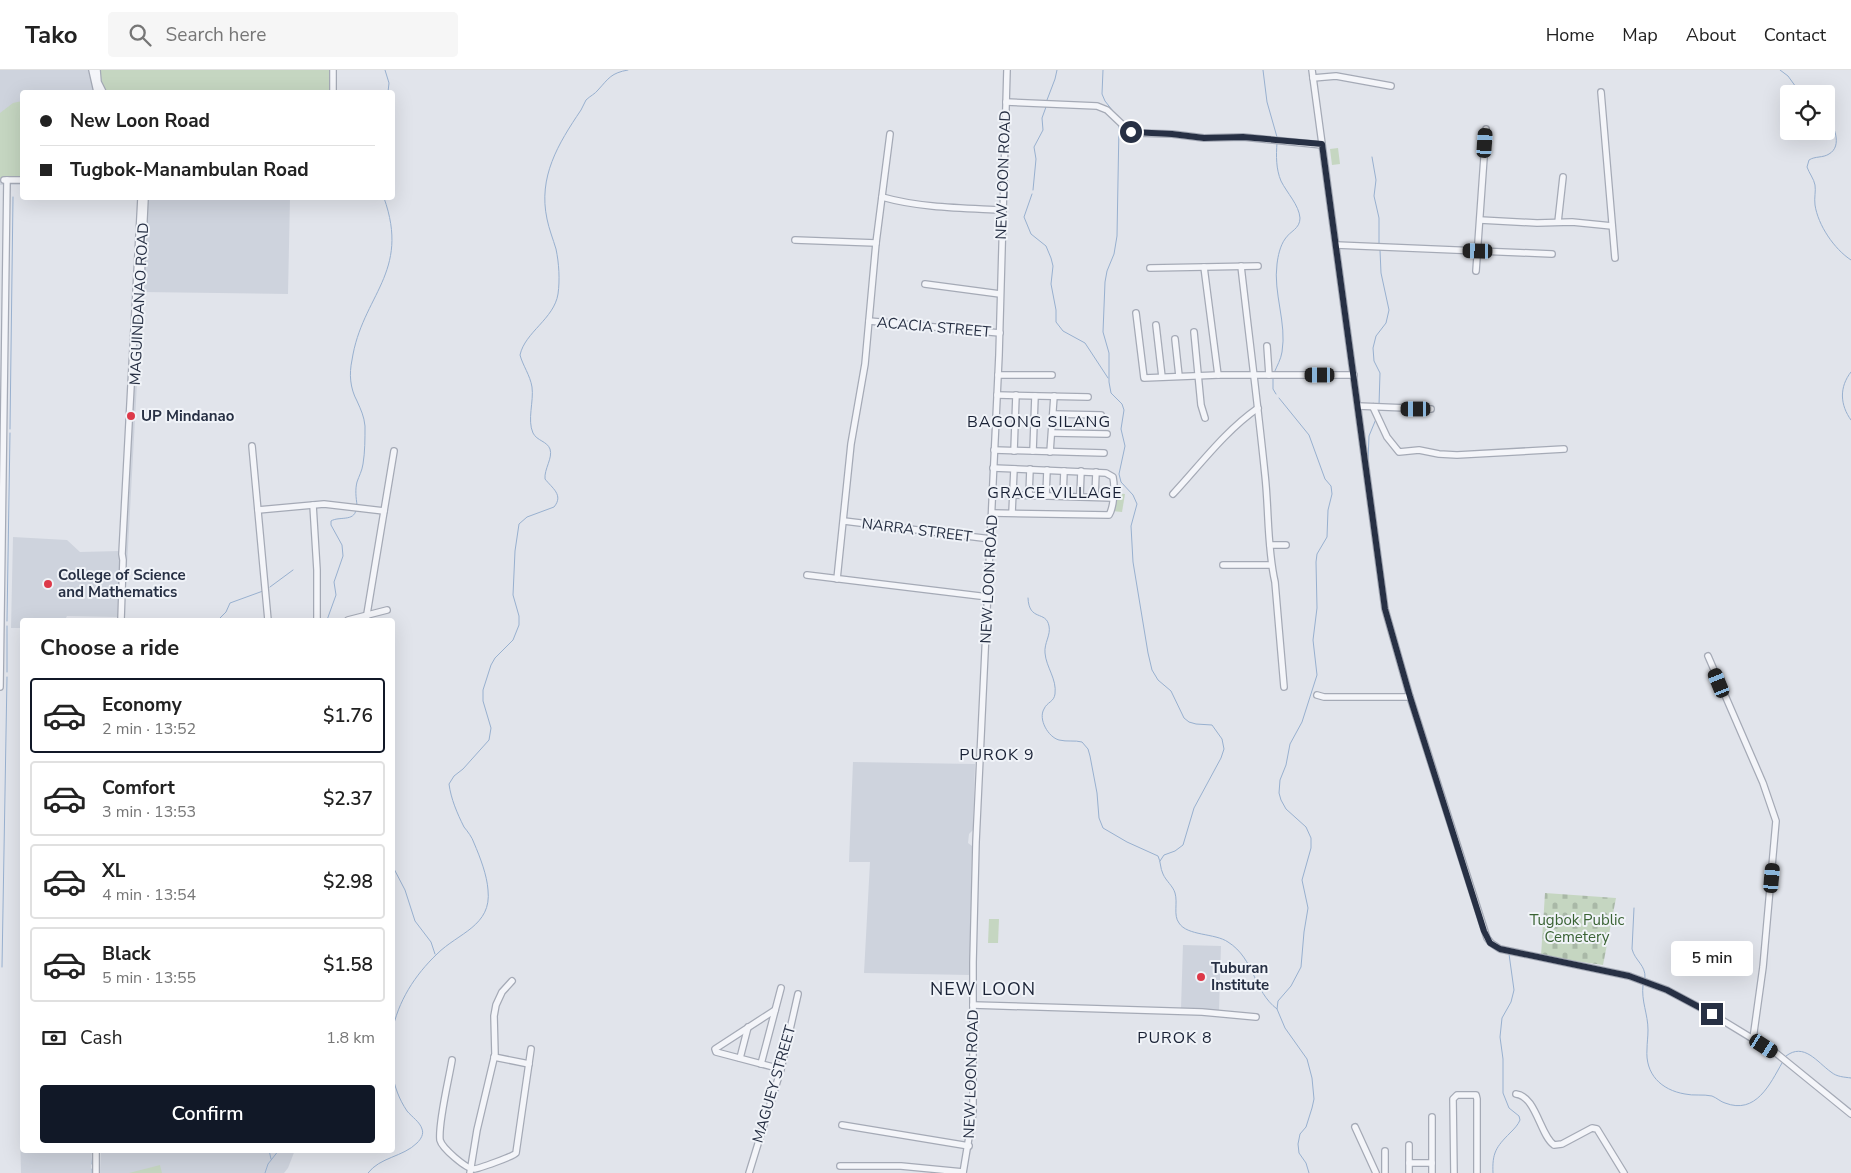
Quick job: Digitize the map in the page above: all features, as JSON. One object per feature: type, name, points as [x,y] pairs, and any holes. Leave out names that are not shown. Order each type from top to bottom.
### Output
[{"type":"street","points":[[92,70],[97,90]]},
{"type":"street","points":[[97,70],[98,82],[102,90]]},
{"type":"street","points":[[332,70],[332,90]]},
{"type":"street","points":[[1006,102],[1007,70]]},
{"type":"street","points":[[1312,70],[1385,609],[1410,697],[1484,931],[1490,943],[1500,949],[1606,971],[1649,983],[1681,997],[1776,1053],[1851,1114]]},
{"type":"street","points":[[1313,78],[1336,76],[1390,86]]},
{"type":"street","points":[[1600,92],[1615,258]]},
{"type":"street","name":"NEW LOON ROAD","points":[[963,1172],[972,1113],[976,834],[1000,333],[1006,102],[1097,106],[1107,110],[1126,128],[1136,133],[1172,134],[1204,138],[1243,137],[1322,144]]},
{"type":"street","points":[[1476,271],[1486,129]]},
{"type":"street","points":[[836,579],[844,521],[851,444],[864,364],[876,243],[890,134]]},
{"type":"street","points":[[1558,222],[1563,177]]},
{"type":"street","points":[[0,687],[5,195],[6,182],[20,182]]},
{"type":"street","points":[[882,197],[930,205],[1002,210]]},
{"type":"street","name":"MAGUINDANAO ROAD","points":[[121,618],[122,545],[141,200]]},
{"type":"street","name":"MAGUINDANAO ROAD","points":[[123,560],[125,554],[145,200]]},
{"type":"street","points":[[1480,220],[1537,223],[1558,222],[1612,226]]},
{"type":"street","points":[[795,240],[876,243]]},
{"type":"street","points":[[1336,245],[1552,254]]},
{"type":"street","points":[[1241,266],[1258,408],[1268,506],[1271,565],[1275,582],[1284,687]]},
{"type":"street","points":[[1150,268],[1258,266]]},
{"type":"street","points":[[1204,267],[1218,375]]},
{"type":"street","points":[[925,284],[1000,294]]},
{"type":"street","points":[[1136,313],[1144,378],[1218,375],[1354,375]]},
{"type":"street","name":"ACACIA STREET","points":[[869,321],[1000,333]]},
{"type":"street","points":[[1156,325],[1162,377]]},
{"type":"street","points":[[1194,332],[1201,405],[1205,418]]},
{"type":"street","points":[[1175,339],[1179,376]]},
{"type":"street","points":[[1267,346],[1269,375]]},
{"type":"street","points":[[998,375],[1052,375]]},
{"type":"street","points":[[997,395],[1088,397]]},
{"type":"street","points":[[1014,451],[1016,395]]},
{"type":"street","points":[[1033,451],[1035,396]]},
{"type":"street","points":[[1050,452],[1054,396]]},
{"type":"street","points":[[0,439],[2,405]]},
{"type":"street","points":[[1358,406],[1431,409]]},
{"type":"street","points":[[1373,407],[1386,437],[1399,452],[1420,450],[1457,455],[1564,450]]},
{"type":"street","points":[[1173,494],[1229,434],[1258,408]]},
{"type":"street","points":[[1053,414],[1101,415]]},
{"type":"street","points":[[1052,433],[1107,434]]},
{"type":"street","points":[[252,446],[268,618]]},
{"type":"street","points":[[994,450],[1104,453]]},
{"type":"street","points":[[387,610],[367,617],[394,451]]},
{"type":"street","points":[[992,512],[1110,514],[1113,498],[1113,477],[1108,473],[993,468]]},
{"type":"street","points":[[1012,513],[1014,469]]},
{"type":"street","points":[[1029,496],[1030,470]]},
{"type":"street","points":[[1046,496],[1047,470]]},
{"type":"street","points":[[1063,496],[1064,471]]},
{"type":"street","points":[[1080,497],[1081,471]]},
{"type":"street","points":[[1095,498],[1096,472]]},
{"type":"street","points":[[1013,495],[1113,498]]},
{"type":"street","points":[[258,510],[313,504],[345,505],[384,511]]},
{"type":"street","points":[[313,504],[317,570],[317,618]]},
{"type":"street","name":"NARRA STREET","points":[[844,521],[991,539]]},
{"type":"street","points":[[1270,545],[1286,545]]},
{"type":"street","points":[[1223,565],[1271,565]]},
{"type":"street","points":[[807,575],[988,597]]},
{"type":"street","points":[[1708,656],[1763,783],[1776,821],[1764,959],[1753,1038]]},
{"type":"street","points":[[1317,695],[1324,697],[1410,697]]},
{"type":"street","points":[[470,1171],[496,1046],[494,1016],[496,1005],[502,992],[512,981]]},
{"type":"street","points":[[761,1064],[781,988]]},
{"type":"street","name":"MAGUEY STREET","points":[[750,1173],[781,1069],[798,994]]},
{"type":"street","points":[[973,1005],[1202,1012],[1256,1017]]},
{"type":"street","points":[[775,1010],[715,1049],[716,1052],[781,1069]]},
{"type":"street","points":[[740,1058],[748,1027]]},
{"type":"street","points":[[470,1171],[516,1154],[531,1049]]},
{"type":"street","points":[[494,1057],[529,1064]]},
{"type":"street","points":[[452,1060],[442,1116],[440,1142],[445,1149],[470,1171]]},
{"type":"street","points":[[1454,1173],[1454,1097],[1472,1094],[1476,1095],[1477,1099],[1477,1173]]},
{"type":"street","points":[[1516,1094],[1521,1094],[1525,1098],[1550,1141],[1554,1144],[1562,1144],[1592,1128],[1597,1128],[1624,1173]]},
{"type":"street","points":[[1432,1117],[1432,1173]]},
{"type":"street","points":[[842,1125],[968,1146]]},
{"type":"street","points":[[1355,1127],[1376,1173]]},
{"type":"street","points":[[1409,1144],[1409,1173]]},
{"type":"street","points":[[1385,1151],[1385,1173]]},
{"type":"street","points":[[96,1153],[96,1173]]},
{"type":"street","points":[[1409,1163],[1432,1163]]},
{"type":"street","points":[[840,1166],[895,1166],[963,1172]]},
{"type":"shaded area","points":[[0,70],[335,70],[335,90],[20,90],[20,185],[0,185]]},
{"type":"shaded area","name":"UP Mindanao","points":[[139,200],[290,200],[288,294],[142,292],[124,618],[67,616],[66,618],[20,618],[20,628],[11,628],[13,537],[67,540],[80,552],[120,551]]},
{"type":"shaded area","points":[[853,762],[975,764],[973,830],[969,834],[968,843],[972,846],[970,975],[864,973],[870,862],[849,862]]},
{"type":"shaded area","name":"Tuburan Institute","points":[[1183,945],[1221,946],[1219,1010],[1181,1008]]},
{"type":"shaded area","points":[[21,1153],[92,1153],[91,1173],[21,1173]]},
{"type":"shaded area","points":[[101,1153],[294,1153],[284,1173],[100,1173]]},
{"type":"green space","points":[[99,70],[329,70],[329,90],[104,90]]},
{"type":"green space","points":[[20,101],[20,179],[0,178],[0,113],[13,103]]},
{"type":"green space","points":[[1338,148],[1340,164],[1332,165],[1330,149]]},
{"type":"green space","points":[[1115,493],[1125,494],[1122,512],[1112,511]]},
{"type":"green space","name":"Tugbok Public Cemetery","points":[[1545,893],[1616,898],[1603,965],[1541,956]]},
{"type":"green space","points":[[989,919],[999,919],[998,943],[988,943]]},
{"type":"green space","points":[[160,1165],[162,1173],[129,1173]]},
{"type":"waterway","points":[[385,70],[389,83],[388,90]]},
{"type":"waterway","points":[[395,1021],[408,989],[422,971],[437,954],[479,921],[485,912],[488,902],[488,890],[483,866],[472,839],[457,811],[449,784],[454,776],[463,769],[489,740],[491,728],[483,701],[483,690],[491,665],[495,658],[513,640],[519,625],[519,616],[513,595],[515,551],[519,524],[527,517],[554,507],[558,499],[556,492],[545,479],[550,449],[547,444],[535,436],[531,428],[532,387],[520,355],[527,339],[551,311],[558,294],[558,260],[547,219],[545,189],[552,161],[586,100],[611,77],[628,70]]},
{"type":"waterway","points":[[1047,100],[1057,70]]},
{"type":"waterway","points":[[1103,70],[1102,94],[1116,115]]},
{"type":"waterway","points":[[1263,70],[1267,102],[1277,137]]},
{"type":"waterway","points":[[1780,70],[1788,76],[1794,85]]},
{"type":"waterway","points":[[1033,190],[1036,159],[1034,147],[1043,130],[1042,118],[1046,107]]},
{"type":"waterway","points":[[1119,125],[1117,236],[1114,254],[1105,282],[1103,332],[1109,353],[1111,393],[1122,404],[1124,410],[1121,429],[1125,446],[1119,474],[1121,482],[1133,495],[1137,504],[1131,526],[1133,562],[1148,653],[1152,670],[1158,680],[1171,691],[1184,718],[1196,724],[1212,725],[1222,739],[1224,749],[1194,808],[1183,845],[1175,851],[1164,855],[1160,861]]},
{"type":"waterway","points":[[1835,132],[1836,146],[1833,150],[1827,155],[1809,160],[1807,167],[1814,180],[1815,205],[1823,228],[1839,250],[1851,260]]},
{"type":"waterway","points":[[1274,373],[1281,357],[1283,341],[1276,275],[1277,261],[1283,242],[1300,222],[1295,204],[1279,176],[1277,143]]},
{"type":"waterway","points":[[1372,157],[1376,180],[1374,196],[1379,218],[1379,245]]},
{"type":"waterway","points":[[1032,194],[1024,217],[1031,234],[1046,246],[1051,258],[1053,266],[1051,284],[1056,310],[1056,322],[1063,331],[1085,343],[1108,378]]},
{"type":"waterway","points":[[10,429],[13,197]]},
{"type":"waterway","points":[[357,505],[356,488],[363,464],[365,426],[353,391],[351,370],[357,337],[382,283],[392,246],[391,224],[385,200]]},
{"type":"waterway","points":[[1379,405],[1380,373],[1374,361],[1373,348],[1376,336],[1386,323],[1389,310],[1381,273],[1380,250]]},
{"type":"waterway","points":[[1851,372],[1844,384],[1842,396],[1847,414],[1851,420]]},
{"type":"waterway","points":[[1273,378],[1273,389],[1276,394]]},
{"type":"waterway","points":[[1279,398],[1309,435],[1325,479],[1331,486],[1332,494],[1328,510],[1327,537],[1317,554],[1316,562],[1317,608],[1313,640],[1317,675],[1302,722],[1290,744],[1286,765],[1280,780],[1279,793],[1286,809],[1306,827],[1311,838],[1311,848],[1302,880],[1308,908],[1301,967],[1291,986],[1278,1001],[1277,1009],[1285,1028],[1307,1059],[1312,1078],[1314,1099],[1306,1127],[1300,1134],[1298,1144],[1299,1153],[1306,1163],[1309,1173]]},
{"type":"waterway","points":[[1368,461],[1369,436],[1376,419]]},
{"type":"waterway","points":[[7,621],[10,433]]},
{"type":"waterway","points":[[328,618],[336,595],[334,582],[343,556],[342,545],[331,525],[331,521],[352,516],[356,510]]},
{"type":"waterway","points":[[270,587],[293,570]]},
{"type":"waterway","points":[[220,618],[226,612],[230,603],[263,591]]},
{"type":"waterway","points":[[1028,598],[1031,610],[1045,618],[1049,626],[1045,653],[1054,683],[1055,694],[1042,713],[1043,722],[1048,732],[1055,738],[1062,741],[1082,742],[1088,749],[1097,793],[1099,818],[1103,828],[1127,842],[1158,856],[1163,874],[1175,893],[1176,916],[1179,923],[1188,930],[1222,939],[1237,949],[1244,957],[1263,993],[1277,1009]]},
{"type":"waterway","points":[[7,626],[7,672]]},
{"type":"waterway","points":[[2,967],[7,677]]},
{"type":"waterway","points":[[395,871],[405,890],[415,921],[431,942],[435,954]]},
{"type":"waterway","points":[[1634,908],[1632,949],[1644,970],[1645,978]]},
{"type":"waterway","points":[[1493,1173],[1493,1160],[1496,1151],[1501,1142],[1516,1127],[1520,1120],[1519,1116],[1509,1108],[1503,1093],[1503,1059],[1500,1037],[1502,1018],[1511,1002],[1514,990],[1509,954]]},
{"type":"waterway","points":[[1643,985],[1643,997],[1648,1024],[1647,1058],[1656,1079],[1669,1089],[1688,1095],[1712,1096],[1736,1106],[1745,1105],[1761,1095],[1782,1063]]},
{"type":"waterway","points":[[1786,1056],[1793,1052],[1804,1052],[1833,1074],[1851,1078]]},
{"type":"waterway","points":[[368,1173],[385,1160],[411,1148],[422,1135],[421,1126],[407,1111],[395,1085]]},
{"type":"waterway","points":[[92,1164],[93,1153]]},
{"type":"waterway","points":[[270,1153],[271,1159]]},
{"type":"waterway","points":[[265,1173],[268,1164],[277,1153]]},
{"type":"place","name":"UP Mindanao","points":[[131,416]]},
{"type":"place","name":"College of Science and Mathematics","points":[[48,584]]},
{"type":"place","name":"Tuburan Institute","points":[[1201,977]]},
{"type":"district","name":"BAGONG SILANG","points":[[1039,422]]},
{"type":"district","name":"GRACE VILLAGE","points":[[1055,493]]},
{"type":"district","name":"PUROK 9","points":[[997,755]]},
{"type":"district","name":"NEW LOON","points":[[983,989]]},
{"type":"district","name":"PUROK 8","points":[[1175,1038]]},
{"type":"route","points":[[1131,132],[1164,133],[1204,138],[1243,137],[1322,144],[1385,609],[1410,697],[1487,938],[1490,943],[1500,949],[1629,976],[1667,990],[1712,1014]]}]
